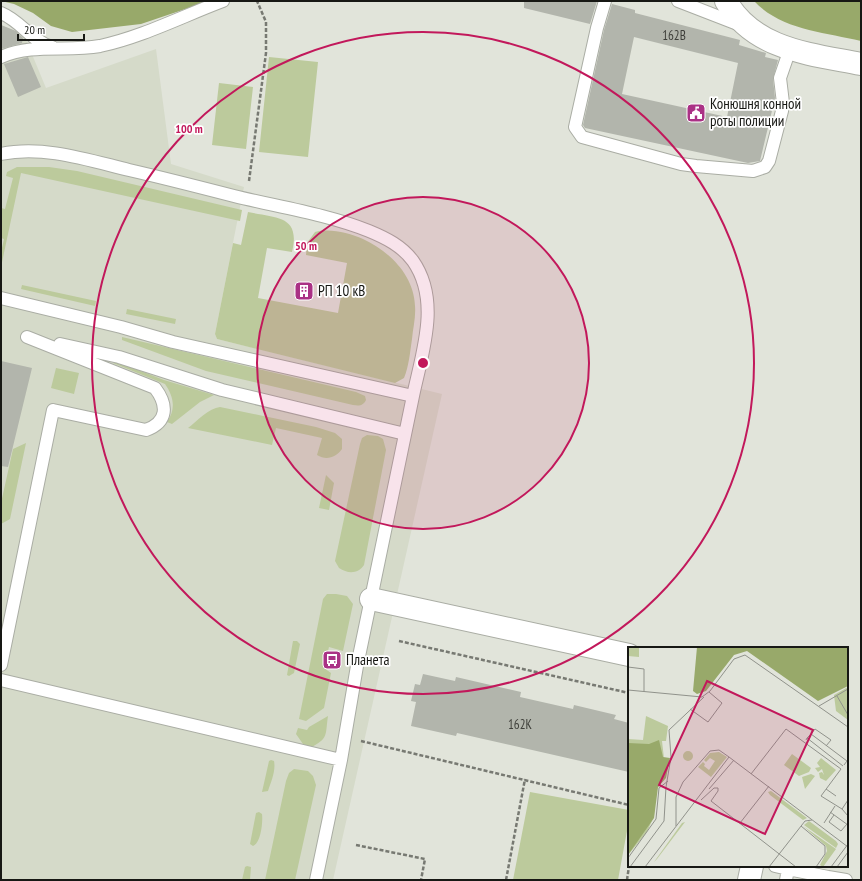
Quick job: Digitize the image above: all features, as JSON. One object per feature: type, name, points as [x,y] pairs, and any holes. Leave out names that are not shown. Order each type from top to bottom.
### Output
[{"type":"street","points":[[726,1],[750,29],[773,43],[790,49],[861,64]]},
{"type":"street","points":[[371,599],[628,654]]},
{"type":"street","points":[[749,880],[752,867]]},
{"type":"lane","points":[[1,57],[27,50],[99,46],[118,41],[223,1]]},
{"type":"lane","points":[[605,1],[597,28],[575,128],[582,137],[681,164],[753,171],[765,166],[769,161],[782,111],[783,104],[780,78],[790,49]]},
{"type":"lane","points":[[678,1],[750,29]]},
{"type":"lane","points":[[1,13],[18,22],[38,41],[59,49]]},
{"type":"lane","points":[[1,154],[26,151],[65,155],[355,226],[388,240],[406,253],[418,270],[426,291],[428,305],[427,331],[357,666],[341,760],[316,880]]},
{"type":"lane","points":[[1,298],[121,327],[180,344],[413,396]]},
{"type":"lane","points":[[1,665],[53,410],[146,430],[153,427],[160,421],[164,414],[164,405],[155,388],[27,337],[119,357],[222,390],[405,434]]},
{"type":"lane","points":[[1,680],[341,760]]},
{"type":"lane","points":[[776,867],[787,875],[846,880]]},
{"type":"path","points":[[247,199],[266,53],[266,22],[257,1]]},
{"type":"path","points":[[399,641],[628,693]]},
{"type":"path","points":[[345,737],[628,805]]},
{"type":"path","points":[[506,880],[525,779]]},
{"type":"path","points":[[356,845],[425,859],[421,880]]},
{"type":"path","points":[[627,880],[629,867]]},
{"type":"shaded area","points":[[1,25],[24,35],[46,88],[156,49],[171,164],[244,187],[215,334],[217,339],[442,394],[333,880],[1,880]]},
{"type":"green space","points":[[1,1],[209,1],[141,24],[72,32],[51,26],[33,13],[14,4]]},
{"type":"green space","points":[[754,1],[861,1],[861,41],[818,32],[790,24],[765,11]]},
{"type":"green space","points":[[269,57],[318,62],[308,157],[259,152]]},
{"type":"green space","points":[[219,83],[253,87],[246,149],[212,145]]},
{"type":"green space","points":[[17,167],[49,167],[77,171],[242,210],[240,221],[21,173],[1,267],[1,252],[4,239],[1,238],[1,208],[5,209],[13,178],[6,176],[7,172]]},
{"type":"green space","points":[[248,212],[284,220],[293,231],[294,240],[292,252],[267,248],[258,298],[338,313],[347,263],[306,255],[307,243],[315,232],[327,231],[352,235],[373,244],[391,257],[405,274],[414,295],[415,318],[410,354],[404,378],[395,383],[217,339],[215,334],[233,243],[241,245]]},
{"type":"green space","points":[[22,285],[96,301],[95,306],[21,289]]},
{"type":"green space","points":[[127,309],[176,319],[175,324],[126,314]]},
{"type":"green space","points":[[122,337],[356,392],[365,396],[366,400],[361,405],[353,405],[206,371],[122,340]]},
{"type":"green space","points":[[115,361],[164,380],[214,395],[200,402],[172,424],[167,422],[172,412],[173,403],[165,384],[113,363]]},
{"type":"green space","points":[[56,368],[79,373],[74,394],[51,388]]},
{"type":"green space","points":[[220,407],[316,427],[335,433],[342,439],[342,449],[334,456],[324,458],[317,455],[322,438],[276,428],[272,445],[188,428],[207,412]]},
{"type":"green space","points":[[367,435],[378,436],[383,439],[386,450],[364,565],[359,570],[349,572],[339,568],[335,561],[360,444],[362,438]]},
{"type":"green space","points":[[26,443],[10,519],[1,524],[1,503],[13,449]]},
{"type":"green space","points":[[326,475],[334,483],[329,510],[319,508]]},
{"type":"green space","points":[[327,594],[347,596],[353,604],[343,651],[329,647],[324,668],[331,673],[324,708],[306,721],[299,719],[323,599]]},
{"type":"green space","points":[[293,641],[297,641],[300,644],[294,673],[289,676],[287,675]]},
{"type":"green space","points":[[328,716],[326,732],[323,739],[310,748],[303,744],[296,734],[298,728],[307,730],[309,727]]},
{"type":"green space","points":[[269,761],[274,761],[273,776],[268,791],[262,792]]},
{"type":"green space","points":[[294,769],[308,771],[313,776],[316,785],[295,880],[265,880],[286,781],[289,773]]},
{"type":"green space","points":[[530,792],[628,810],[628,825],[618,880],[513,880]]},
{"type":"green space","points":[[259,812],[262,814],[261,832],[258,841],[253,846],[250,844],[256,813]]},
{"type":"green space","points":[[245,867],[251,867],[250,880],[242,880]]},
{"type":"building","points":[[524,1],[597,1],[590,24],[524,8]]},
{"type":"building","points":[[612,4],[635,10],[635,13],[740,40],[739,45],[766,53],[765,57],[778,60],[773,79],[775,98],[760,161],[748,163],[585,128],[583,125],[604,30]],"holes":[[[634,37],[738,63],[727,117],[622,94]]]},
{"type":"building","points":[[1,25],[16,31],[23,38],[22,43],[1,49]]},
{"type":"building","points":[[28,57],[41,87],[18,97],[4,64]]},
{"type":"building","points":[[1,361],[32,368],[8,467],[1,466]]},
{"type":"building","points":[[423,674],[455,681],[456,677],[521,692],[520,697],[573,709],[574,705],[616,715],[614,719],[628,723],[628,772],[457,733],[456,736],[411,726],[416,702],[411,701],[415,684],[420,685]]},
{"type":"place","name":"Конюшня конной роты полиции","points":[[696,113]]},
{"type":"place","name":"РП 10 кВ","points":[[304,291]]},
{"type":"place","name":"Планета","points":[[332,660]]}]
